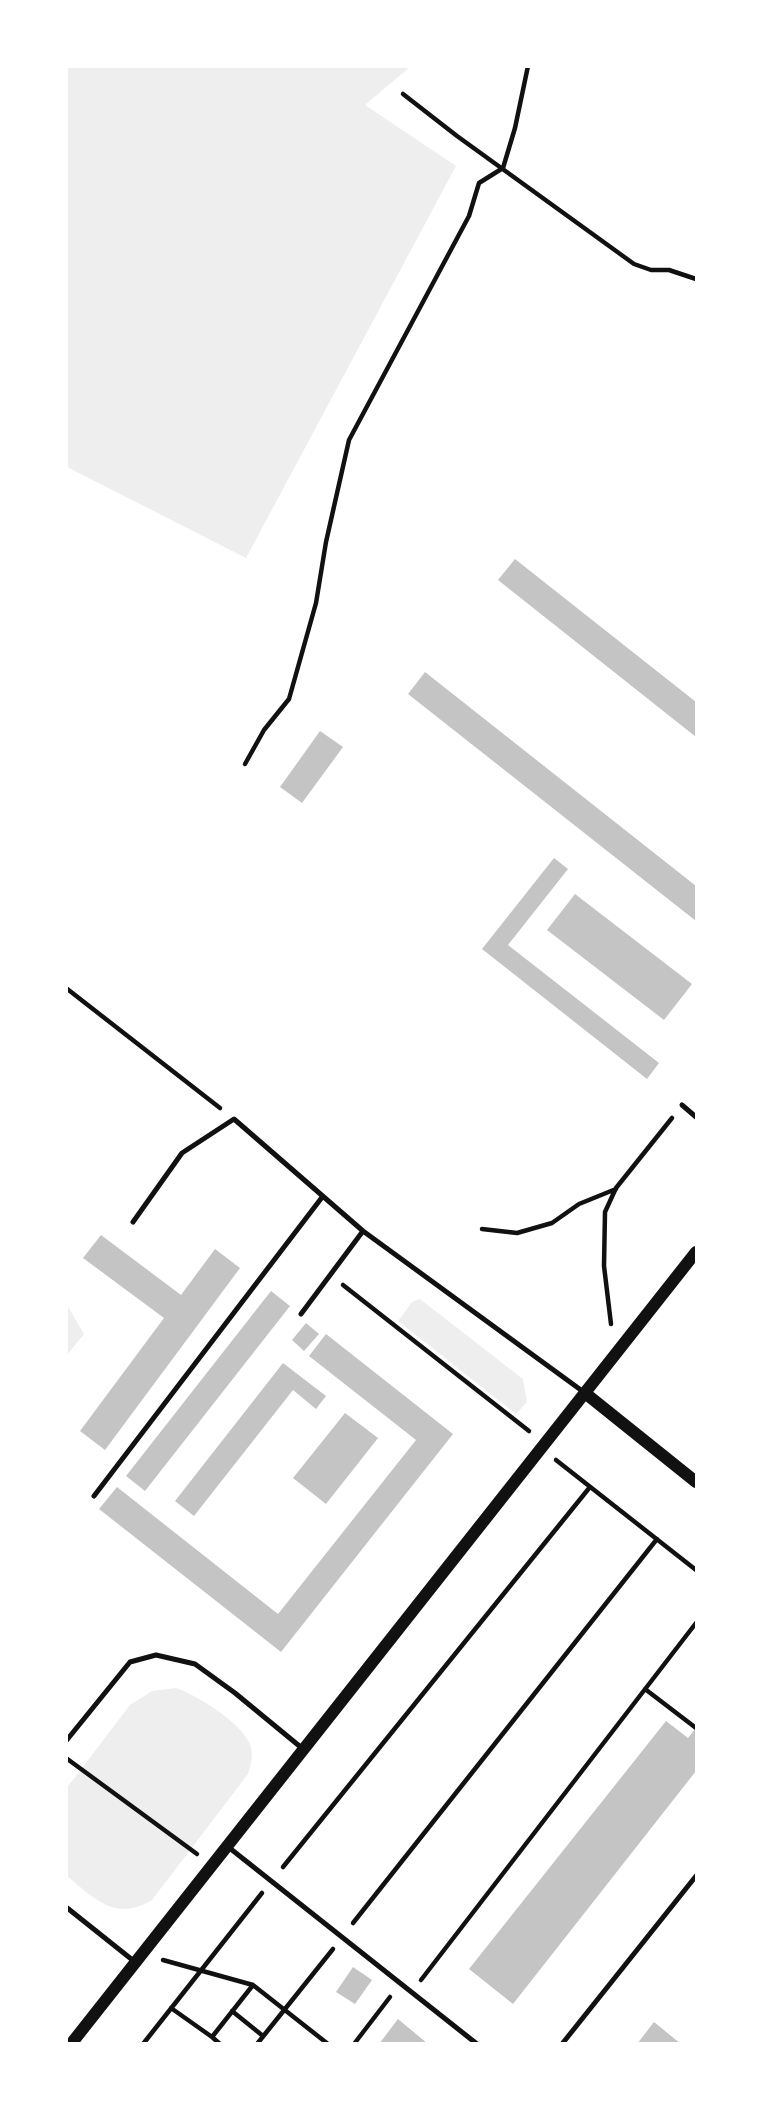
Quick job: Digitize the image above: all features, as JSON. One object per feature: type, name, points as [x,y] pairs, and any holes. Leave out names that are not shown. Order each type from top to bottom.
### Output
[{"type":"street","points":[[71,2043],[696,1252]]},
{"type":"street","points":[[585,1394],[696,1482]]},
{"type":"lane","points":[[682,1105],[696,1117]]},
{"type":"lane","points":[[133,1222],[182,1153],[234,1119],[363,1231],[585,1394]]},
{"type":"lane","points":[[94,1496],[323,1196]]},
{"type":"lane","points":[[301,1314],[363,1231]]},
{"type":"lane","points":[[66,1741],[130,1662],[156,1655],[195,1664],[303,1749]]},
{"type":"lane","points":[[227,1846],[477,2043]]},
{"type":"lane","points":[[562,2043],[696,1876]]},
{"type":"lane","points":[[66,1907],[138,1958]]},
{"type":"path","points":[[244,764],[264,730],[289,699],[316,603],[326,542],[349,440],[469,216],[479,183],[503,168],[515,128],[528,66]]},
{"type":"path","points":[[403,94],[634,264],[651,270],[669,270],[696,279]]},
{"type":"path","points":[[66,988],[234,1119]]},
{"type":"path","points":[[616,1353],[607,1306],[605,1212],[616,1188],[682,1105]]},
{"type":"path","points":[[482,1229],[517,1233],[552,1223],[579,1204],[616,1188]]},
{"type":"path","points":[[331,1276],[696,1570]]},
{"type":"path","points":[[143,2043],[590,1487]]},
{"type":"path","points":[[257,2043],[657,1539]]},
{"type":"path","points":[[412,1992],[696,1623]]},
{"type":"path","points":[[645,1689],[696,1728]]},
{"type":"path","points":[[66,1758],[212,1865]]},
{"type":"path","points":[[138,1958],[201,1970],[253,1985],[328,2043]]},
{"type":"path","points":[[354,2043],[401,1983]]},
{"type":"path","points":[[212,2037],[253,1985]]},
{"type":"path","points":[[171,2008],[220,2043]]},
{"type":"path","points":[[232,2011],[263,2036]]},
{"type":"shaded area","points":[[66,67],[410,67],[365,105],[456,166],[246,558],[67,467]]},
{"type":"shaded area","points":[[420,1299],[523,1379],[527,1402],[516,1414],[398,1321],[412,1302]]},
{"type":"shaded area","points":[[67,1305],[84,1334],[67,1355]]},
{"type":"shaded area","points":[[176,1688],[207,1704],[239,1729],[251,1747],[250,1767],[248,1774],[152,1900],[127,1909],[116,1908],[96,1900],[67,1876],[66,1789],[130,1705],[152,1691]]},
{"type":"building","points":[[515,559],[696,702],[696,737],[498,580]]},
{"type":"building","points":[[425,672],[696,886],[696,921],[408,694]]},
{"type":"building","points":[[320,731],[343,747],[302,803],[280,787]]},
{"type":"building","points":[[554,858],[568,869],[508,945],[659,1063],[647,1079],[482,949]]},
{"type":"building","points":[[575,894],[692,984],[664,1020],[547,930]]},
{"type":"building","points":[[101,1235],[181,1295],[215,1249],[240,1268],[105,1450],[80,1431],[164,1318],[83,1258]]},
{"type":"building","points":[[271,1291],[290,1306],[145,1491],[126,1476]]},
{"type":"building","points":[[306,1323],[319,1334],[304,1351],[292,1340]]},
{"type":"building","points":[[326,1334],[453,1434],[281,1652],[99,1509],[117,1487],[278,1614],[416,1440],[309,1356]]},
{"type":"building","points":[[283,1363],[326,1396],[316,1409],[293,1390],[194,1516],[175,1501]]},
{"type":"building","points":[[345,1413],[378,1438],[326,1504],[293,1478]]},
{"type":"building","points":[[666,1721],[688,1738],[696,1728],[696,1771],[513,2004],[469,1969]]},
{"type":"building","points":[[353,1967],[372,1980],[355,2004],[336,1992]]},
{"type":"building","points":[[398,2019],[428,2044],[379,2044]]},
{"type":"building","points":[[654,2022],[681,2044],[637,2044]]}]
